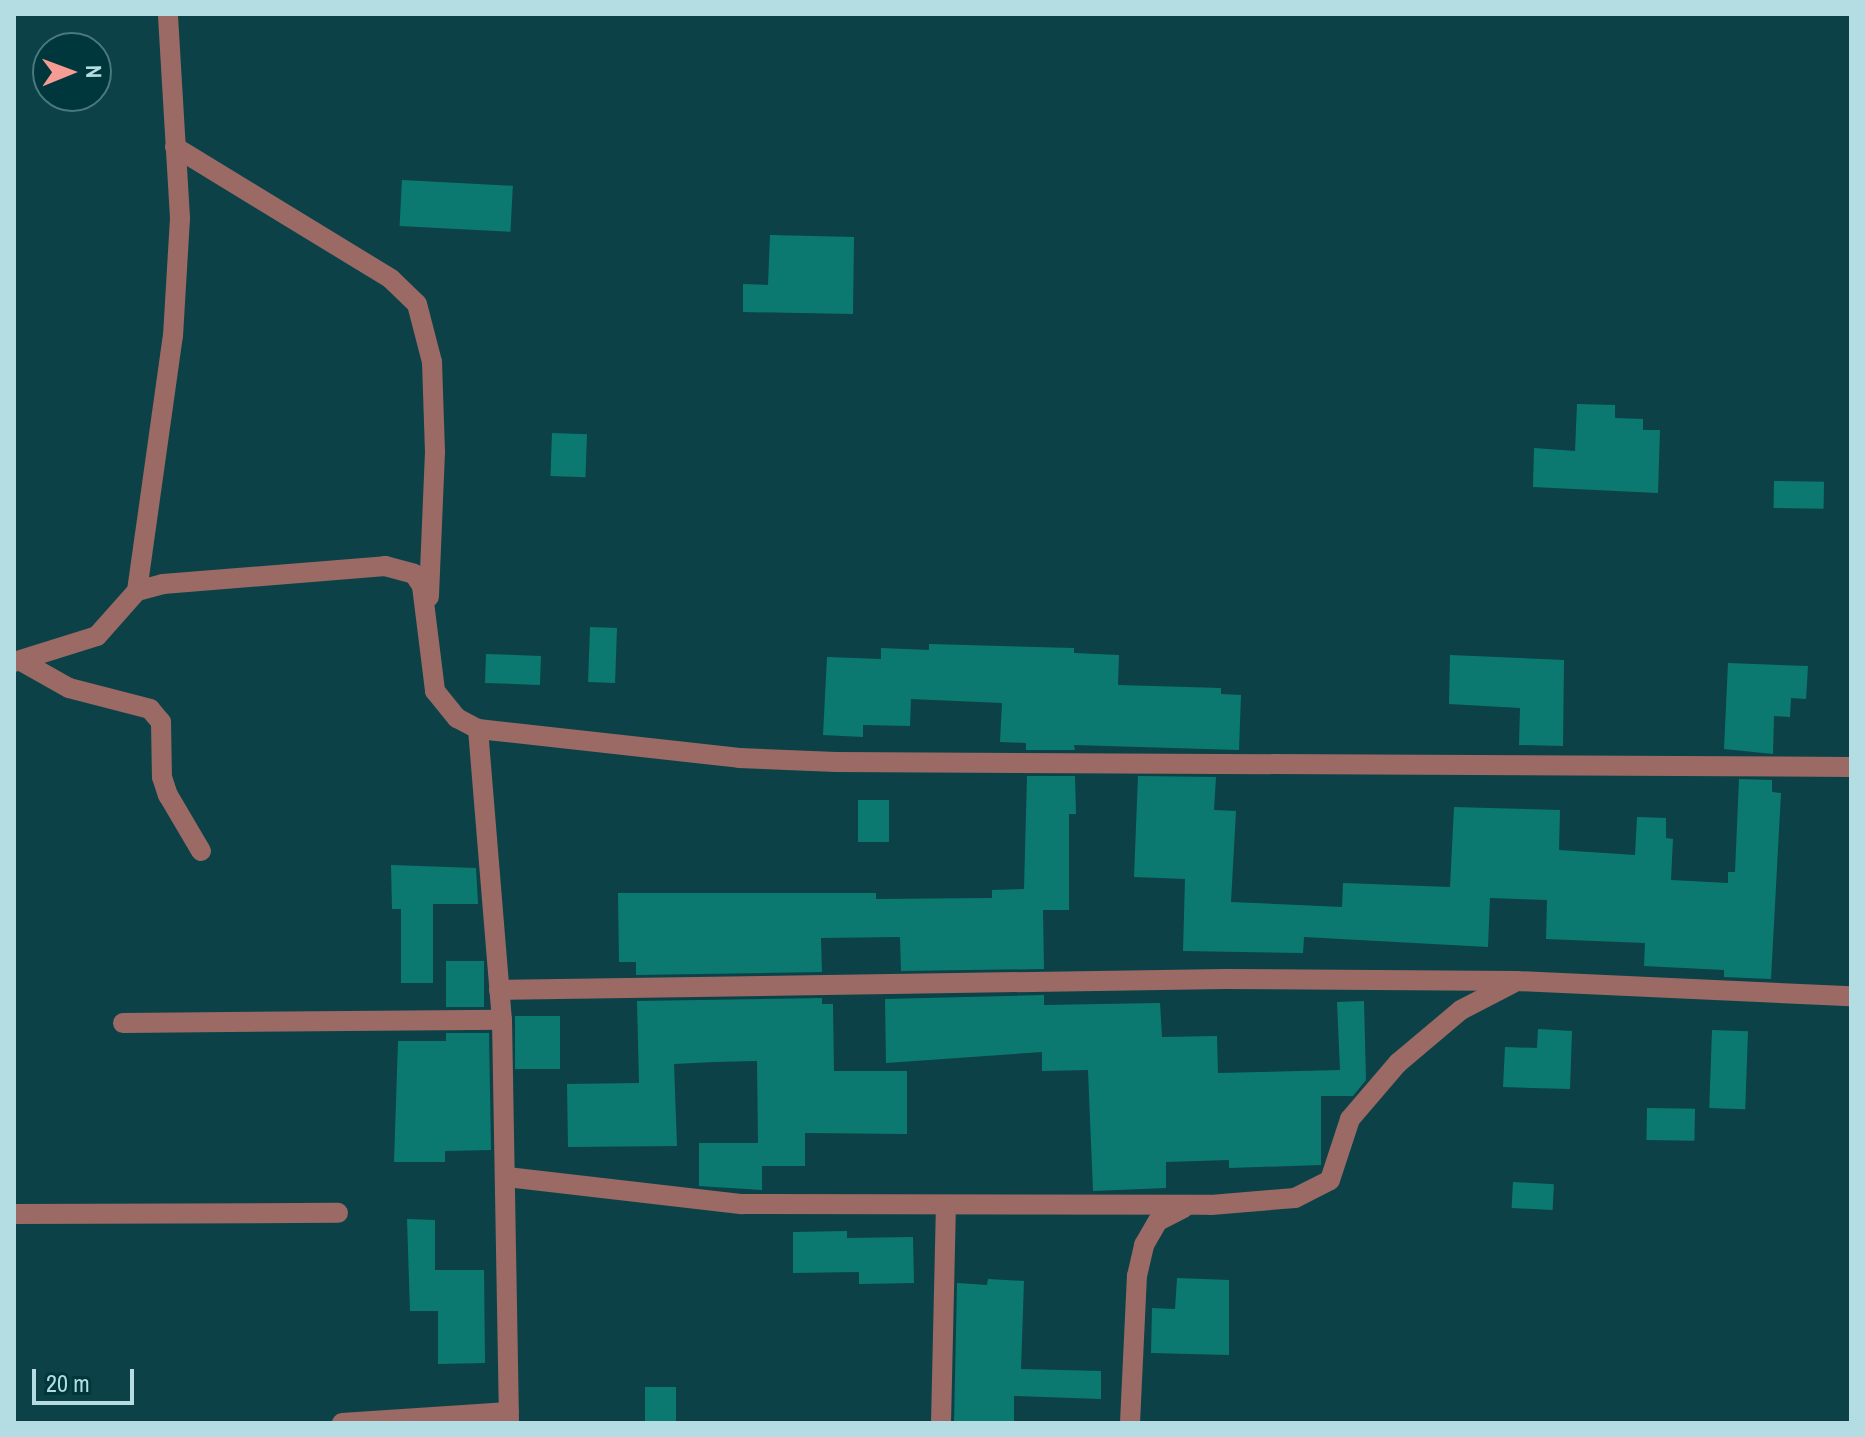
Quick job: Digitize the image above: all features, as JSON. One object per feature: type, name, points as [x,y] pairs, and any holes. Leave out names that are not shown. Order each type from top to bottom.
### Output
[{"type":"street","points":[[137,591],[173,336],[180,218],[168,14]]},
{"type":"street","points":[[175,147],[391,279],[417,304],[426,326],[433,377],[435,452],[428,605],[435,691],[444,706],[478,729],[739,758],[836,762],[1851,767]]},
{"type":"street","points":[[18,661],[97,636],[137,591],[163,584],[385,566],[414,574],[428,605]]},
{"type":"street","points":[[18,661],[69,688],[150,709],[161,722],[162,777],[168,795],[201,851]]},
{"type":"street","points":[[342,1423],[509,1417],[502,1020],[478,729]]},
{"type":"street","points":[[499,990],[1225,979],[1516,981],[1851,996]]},
{"type":"street","points":[[507,1177],[685,1200],[946,1207],[1191,1205],[1295,1198],[1321,1187],[1335,1170],[1350,1119],[1398,1063],[1461,1010],[1516,981]]},
{"type":"street","points":[[123,1023],[502,1020]]},
{"type":"street","points":[[1130,1423],[1137,1276],[1144,1245],[1158,1221],[1191,1205]]},
{"type":"street","points":[[941,1423],[946,1207]]},
{"type":"street","points":[[14,1214],[338,1213]]},
{"type":"building","points":[[402,180],[513,186],[510,232],[400,226]]},
{"type":"building","points":[[770,235],[854,237],[853,314],[743,312],[743,284],[768,285]]},
{"type":"building","points":[[1577,404],[1615,405],[1615,418],[1643,419],[1643,430],[1660,430],[1658,493],[1533,487],[1534,448],[1575,451]]},
{"type":"building","points":[[552,433],[587,434],[585,477],[550,476]]},
{"type":"building","points":[[1774,481],[1824,482],[1824,509],[1774,508]]},
{"type":"building","points":[[590,627],[617,628],[615,683],[588,682]]},
{"type":"building","points":[[929,644],[1074,648],[1074,653],[1119,655],[1118,685],[1221,688],[1221,694],[1241,695],[1239,750],[1074,745],[1075,750],[1026,750],[1026,743],[1000,742],[1002,703],[911,699],[910,726],[863,725],[863,737],[823,735],[827,657],[881,659],[881,648],[929,650]]},
{"type":"building","points":[[486,654],[541,656],[540,685],[485,683]]},
{"type":"building","points":[[1450,655],[1564,660],[1563,746],[1519,745],[1520,708],[1449,704]]},
{"type":"building","points":[[1728,663],[1808,666],[1806,699],[1791,698],[1790,717],[1774,716],[1773,754],[1724,749]]},
{"type":"building","points":[[1027,776],[1075,776],[1076,814],[1069,814],[1069,910],[1043,910],[1044,969],[901,971],[900,937],[821,938],[822,972],[636,975],[636,962],[619,962],[618,893],[876,893],[876,899],[992,898],[992,890],[1024,889]]},
{"type":"building","points":[[1138,776],[1216,777],[1214,810],[1236,811],[1231,902],[1342,907],[1343,883],[1450,887],[1454,807],[1560,810],[1559,850],[1635,855],[1637,817],[1666,818],[1666,838],[1673,839],[1671,880],[1728,883],[1728,872],[1735,872],[1739,779],[1772,780],[1772,792],[1781,793],[1771,979],[1724,977],[1724,970],[1644,966],[1645,943],[1546,939],[1547,900],[1490,898],[1488,947],[1304,937],[1303,953],[1183,951],[1185,879],[1134,877]]},
{"type":"building","points":[[858,800],[889,800],[889,842],[858,842]]},
{"type":"building","points":[[391,865],[476,868],[478,904],[433,904],[433,983],[401,983],[401,909],[392,909]]},
{"type":"building","points":[[446,961],[484,961],[484,1007],[446,1007]]},
{"type":"building","points":[[1044,995],[1044,1005],[1160,1003],[1162,1037],[1217,1036],[1218,1073],[1340,1070],[1337,1002],[1364,1001],[1366,1080],[1353,1096],[1321,1096],[1321,1165],[1229,1168],[1229,1160],[1166,1162],[1166,1188],[1093,1191],[1088,1070],[1042,1071],[1042,1052],[886,1063],[885,999]]},
{"type":"building","points":[[822,998],[822,1004],[833,1004],[834,1071],[907,1071],[907,1134],[805,1133],[805,1166],[762,1166],[762,1190],[699,1186],[699,1143],[758,1143],[757,1061],[714,1062],[674,1064],[677,1146],[568,1147],[567,1084],[639,1083],[637,1001]]},
{"type":"building","points":[[515,1016],[560,1016],[560,1069],[515,1069]]},
{"type":"building","points":[[1538,1029],[1572,1031],[1570,1089],[1503,1087],[1505,1047],[1537,1048]]},
{"type":"building","points":[[1712,1030],[1748,1031],[1745,1109],[1709,1108]]},
{"type":"building","points":[[446,1033],[489,1033],[491,1150],[445,1151],[445,1162],[394,1162],[398,1041],[446,1041]]},
{"type":"building","points":[[1647,1108],[1695,1109],[1694,1141],[1646,1140]]},
{"type":"building","points":[[1513,1182],[1554,1184],[1553,1210],[1512,1208]]},
{"type":"building","points":[[407,1219],[435,1220],[435,1270],[484,1270],[485,1363],[438,1364],[438,1311],[410,1311]]},
{"type":"building","points":[[847,1231],[847,1238],[913,1237],[914,1283],[859,1284],[859,1272],[793,1273],[793,1232]]},
{"type":"building","points":[[1177,1278],[1229,1280],[1229,1355],[1151,1353],[1152,1308],[1175,1309]]},
{"type":"building","points":[[988,1279],[1024,1281],[1021,1369],[1101,1371],[1101,1399],[1014,1396],[1014,1423],[954,1423],[957,1283],[987,1285]]},
{"type":"building","points":[[645,1387],[676,1387],[676,1423],[645,1423]]}]
